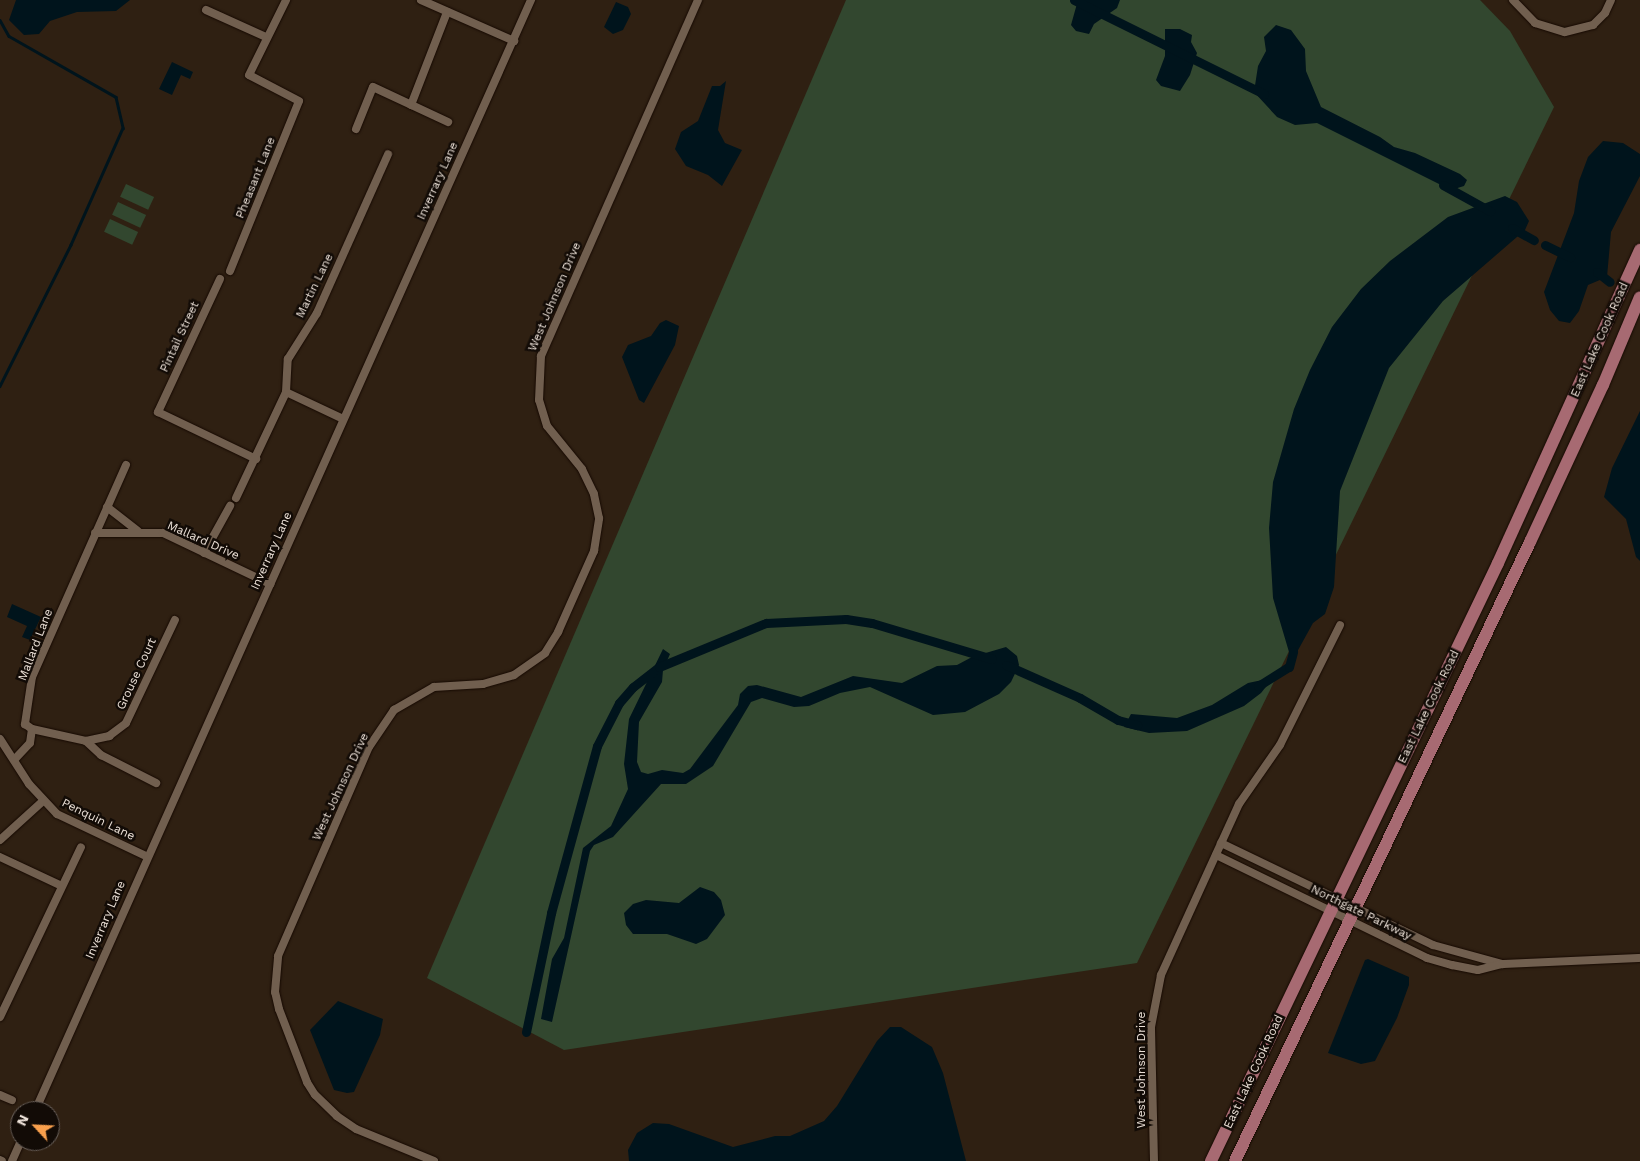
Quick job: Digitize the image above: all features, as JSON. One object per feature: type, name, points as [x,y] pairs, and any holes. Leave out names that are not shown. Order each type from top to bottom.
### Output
[{"type":"main road","name":"East Lake Cook Road","points":[[1211,1161],[1537,478],[1640,250]]},
{"type":"main road","name":"East Lake Cook Road","points":[[1235,1161],[1556,486],[1640,297]]},
{"type":"main road","points":[[1537,478],[1556,486]]},
{"type":"street","points":[[206,10],[266,37],[286,0]]},
{"type":"street","points":[[421,0],[514,41]]},
{"type":"street","name":"Inverrary Lane","points":[[39,1101],[146,856],[270,584],[531,0]]},
{"type":"street","name":"West Johnson Drive","points":[[434,1161],[356,1129],[323,1105],[315,1095],[307,1082],[279,1009],[275,984],[278,956],[369,747],[394,710],[434,687],[483,684],[514,675],[544,653],[558,632],[594,551],[599,518],[594,494],[582,469],[548,426],[539,400],[541,356],[698,0]]},
{"type":"street","points":[[1513,0],[1535,23],[1550,29],[1578,30],[1593,25],[1605,13],[1611,0]]},
{"type":"street","points":[[411,105],[447,12]]},
{"type":"street","name":"Pheasant Lane","points":[[230,271],[299,102],[249,75],[266,37]]},
{"type":"street","points":[[356,129],[373,87],[448,122]]},
{"type":"street","name":"Martin Lane","points":[[236,498],[286,392],[288,359],[317,313],[388,154]]},
{"type":"street","name":"Pintail Street","points":[[220,279],[158,412],[256,458]]},
{"type":"street","points":[[286,392],[343,419]]},
{"type":"street","points":[[95,533],[126,465]]},
{"type":"street","points":[[204,553],[230,506]]},
{"type":"street","points":[[107,507],[138,531]]},
{"type":"street","name":"Mallard Drive","points":[[95,533],[138,531],[163,533],[270,584]]},
{"type":"street","name":"Mallard Lane","points":[[32,729],[24,724],[32,678],[95,533]]},
{"type":"street","name":"Grouse Court","points":[[86,741],[109,736],[126,723],[175,620]]},
{"type":"street","name":"West Johnson Drive","points":[[1154,1161],[1151,1026],[1153,1001],[1169,952],[1239,804],[1280,745],[1340,625]]},
{"type":"street","points":[[0,738],[14,760],[30,743],[32,729],[86,741],[101,756],[156,783]]},
{"type":"street","name":"Penquin Lane","points":[[14,760],[42,801],[58,814],[146,856]]},
{"type":"street","points":[[0,840],[42,801]]},
{"type":"street","name":"Northgate Parkway","points":[[1221,843],[1433,945],[1502,964]]},
{"type":"street","points":[[0,1017],[81,847]]},
{"type":"street","name":"Northgate Parkway","points":[[1216,855],[1428,958],[1452,965],[1478,970],[1502,964],[1640,958]]},
{"type":"street","points":[[0,857],[62,886]]},
{"type":"street","points":[[0,1095],[12,1100]]},
{"type":"green space","points":[[846,0],[1480,0],[1510,31],[1554,107],[1137,963],[564,1050],[427,978]]},
{"type":"green space","points":[[126,184],[154,197],[148,210],[120,197]]},
{"type":"green space","points":[[118,202],[146,215],[140,228],[112,215]]},
{"type":"green space","points":[[110,219],[138,232],[132,245],[104,232]]},
{"type":"water","points":[[16,0],[130,0],[116,11],[77,12],[50,21],[39,34],[24,35],[9,20]]},
{"type":"water","points":[[1078,0],[1120,0],[1117,8],[1094,24],[1089,34],[1076,31],[1071,25]]},
{"type":"water","points":[[616,2],[628,7],[631,14],[623,30],[613,34],[604,27]]},
{"type":"water","points":[[1276,25],[1291,30],[1305,49],[1306,71],[1321,107],[1380,137],[1394,147],[1415,153],[1460,174],[1467,180],[1464,186],[1451,190],[1317,123],[1295,125],[1277,117],[1254,92],[1258,66],[1266,51],[1264,37]]},
{"type":"water","points":[[1165,29],[1180,29],[1192,35],[1191,42],[1197,53],[1190,75],[1180,91],[1161,86],[1156,80],[1165,56]]},
{"type":"water","points":[[172,62],[193,72],[190,79],[181,75],[172,95],[159,89]]},
{"type":"water","points":[[726,81],[718,130],[725,143],[742,150],[722,186],[708,175],[686,166],[675,149],[681,132],[698,121],[712,86],[720,86]]},
{"type":"water","points":[[1603,141],[1623,143],[1640,154],[1640,176],[1611,232],[1607,277],[1588,285],[1579,311],[1570,323],[1559,321],[1550,310],[1544,292],[1574,213],[1579,181],[1588,157]]},
{"type":"water","points":[[1505,196],[1517,202],[1529,221],[1525,230],[1443,301],[1389,368],[1340,491],[1334,587],[1325,614],[1313,623],[1297,652],[1289,652],[1273,598],[1269,528],[1273,482],[1294,409],[1310,370],[1332,327],[1361,289],[1390,261],[1448,217]]},
{"type":"water","points":[[666,320],[679,326],[675,345],[644,403],[639,400],[622,357],[628,345],[651,336],[660,323]]},
{"type":"water","points":[[1640,411],[1640,561],[1636,557],[1626,519],[1604,497],[1612,468]]},
{"type":"water","points":[[12,604],[41,617],[30,640],[22,637],[27,626],[7,617]]},
{"type":"water","points":[[1006,647],[1017,656],[1019,665],[1011,682],[999,694],[965,712],[933,715],[870,687],[840,693],[809,706],[794,707],[762,698],[751,702],[713,766],[686,784],[661,784],[613,837],[594,845],[590,851],[552,1022],[541,1019],[552,959],[564,938],[583,848],[611,826],[628,789],[624,764],[629,719],[663,649],[670,654],[663,670],[662,682],[639,722],[637,762],[641,772],[648,774],[662,770],[683,773],[690,769],[738,705],[740,694],[748,686],[757,685],[801,697],[853,676],[902,683],[937,666],[957,665],[972,657]]},
{"type":"water","points":[[1267,679],[1269,683],[1261,693],[1244,706],[1187,731],[1149,733],[1124,727],[1131,714],[1177,718],[1212,705],[1248,683]]},
{"type":"water","points":[[700,887],[714,892],[721,900],[725,915],[707,939],[696,944],[667,934],[633,934],[626,925],[624,913],[633,904],[646,900],[679,903]]},
{"type":"water","points":[[1368,959],[1409,977],[1409,985],[1397,1018],[1375,1061],[1361,1064],[1328,1053],[1365,960]]},
{"type":"water","points":[[338,1001],[383,1019],[380,1035],[354,1092],[347,1093],[334,1090],[310,1030]]},
{"type":"water","points":[[890,1027],[901,1027],[932,1047],[943,1073],[966,1161],[629,1161],[628,1150],[637,1133],[653,1123],[669,1124],[733,1147],[775,1136],[790,1136],[824,1121],[837,1106],[877,1041]]},
{"type":"waterway","points":[[1074,0],[1264,94]]},
{"type":"waterway","points":[[0,20],[9,36],[116,97],[123,128],[71,245],[0,386]]},
{"type":"waterway","points":[[1443,185],[1490,211]]},
{"type":"waterway","points":[[1512,228],[1534,240]]},
{"type":"waterway","points":[[1545,245],[1570,257]]},
{"type":"waterway","points":[[1597,272],[1610,282]]},
{"type":"waterway","points":[[526,1032],[551,913],[597,746],[619,703],[633,687],[659,667],[766,623],[846,619],[872,623],[992,659]]},
{"type":"waterway","points":[[1258,686],[1289,667],[1293,652]]},
{"type":"waterway","points":[[1006,665],[1080,698],[1118,720],[1137,725]]}]
